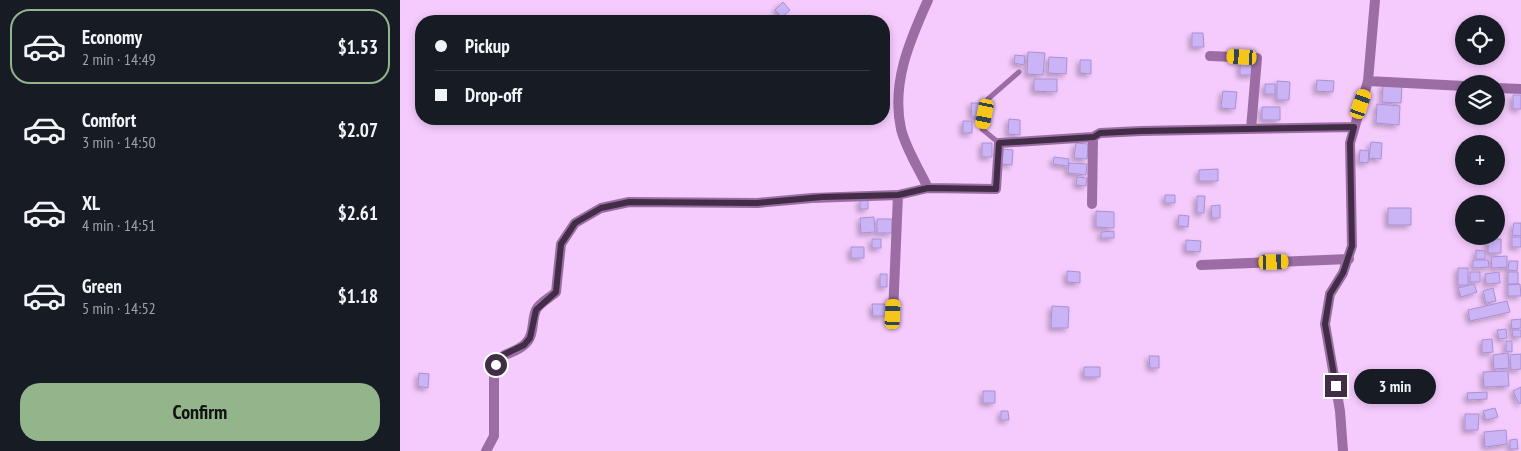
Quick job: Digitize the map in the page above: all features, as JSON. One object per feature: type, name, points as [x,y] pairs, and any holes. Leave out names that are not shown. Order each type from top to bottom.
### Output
[{"type":"street","points":[[928,0],[908,45],[903,63],[899,111],[901,130],[928,188]]},
{"type":"street","points":[[1343,451],[1340,411],[1325,324],[1330,294],[1349,259],[1352,246],[1350,143],[1368,81],[1375,0]]},
{"type":"street","points":[[1210,56],[1257,58],[1251,129]]},
{"type":"street","points":[[1368,81],[1455,86]]},
{"type":"street","points":[[1505,88],[1521,89]]},
{"type":"street","points":[[486,451],[494,436],[494,374],[496,365],[501,356],[524,345],[530,338],[536,310],[556,292],[561,244],[575,223],[601,208],[629,202],[757,203],[812,198],[898,195],[928,188],[996,189],[999,143],[1094,137],[1100,133],[1133,131],[1354,127]]},
{"type":"street","points":[[1092,204],[1094,137]]},
{"type":"street","points":[[893,314],[898,195]]},
{"type":"street","points":[[1201,265],[1349,259]]},
{"type":"lane","points":[[999,143],[982,129],[988,99],[1019,72]]},
{"type":"building","points":[[783,2],[790,10],[784,15],[780,15],[775,10]]},
{"type":"building","points":[[1192,33],[1203,33],[1204,47],[1192,47]]},
{"type":"building","points":[[1028,52],[1045,53],[1043,75],[1027,74]]},
{"type":"building","points":[[1015,55],[1025,56],[1024,65],[1014,63]]},
{"type":"building","points":[[1049,57],[1067,58],[1066,74],[1048,73]]},
{"type":"building","points":[[1080,60],[1091,60],[1091,74],[1080,73]]},
{"type":"building","points":[[1240,62],[1254,63],[1254,75],[1240,75]]},
{"type":"building","points":[[1034,79],[1057,79],[1057,92],[1034,91]]},
{"type":"building","points":[[1317,80],[1334,81],[1333,92],[1316,91]]},
{"type":"building","points":[[1277,81],[1290,82],[1289,100],[1277,100]]},
{"type":"building","points":[[1265,84],[1275,84],[1275,94],[1265,94]]},
{"type":"building","points":[[1383,85],[1402,85],[1401,103],[1382,102]]},
{"type":"building","points":[[1223,91],[1237,92],[1235,109],[1221,108]]},
{"type":"building","points":[[1513,95],[1521,95],[1521,109],[1513,109]]},
{"type":"building","points":[[971,103],[980,103],[981,117],[972,117]]},
{"type":"building","points":[[1377,104],[1400,106],[1399,125],[1376,123]]},
{"type":"building","points":[[1262,107],[1280,107],[1280,120],[1262,120]]},
{"type":"building","points":[[1009,119],[1020,120],[1020,135],[1008,134]]},
{"type":"building","points":[[963,121],[972,121],[972,133],[963,133]]},
{"type":"building","points":[[1371,142],[1382,143],[1381,159],[1369,158]]},
{"type":"building","points":[[982,143],[992,143],[992,157],[982,157]]},
{"type":"building","points":[[1076,143],[1088,144],[1087,159],[1074,158]]},
{"type":"building","points":[[1002,149],[1013,150],[1012,165],[1001,164]]},
{"type":"building","points":[[1360,150],[1369,151],[1368,163],[1359,162]]},
{"type":"building","points":[[1054,157],[1069,159],[1068,166],[1053,164]]},
{"type":"building","points":[[1069,163],[1087,164],[1086,175],[1068,173]]},
{"type":"building","points":[[1218,169],[1218,181],[1199,181],[1199,170]]},
{"type":"building","points":[[1077,177],[1087,178],[1086,186],[1076,185]]},
{"type":"building","points":[[1165,195],[1175,195],[1175,203],[1165,203]]},
{"type":"building","points":[[1197,196],[1205,196],[1204,213],[1197,213]]},
{"type":"building","points":[[860,200],[868,200],[868,209],[860,209]]},
{"type":"building","points":[[1220,205],[1220,218],[1212,218],[1211,206]]},
{"type":"building","points":[[1388,208],[1411,208],[1411,225],[1388,225]]},
{"type":"building","points":[[1096,211],[1114,212],[1114,228],[1096,227]]},
{"type":"building","points":[[1179,215],[1189,216],[1188,227],[1178,226]]},
{"type":"building","points":[[874,217],[875,232],[861,233],[860,218]]},
{"type":"building","points":[[877,219],[892,219],[892,233],[877,233]]},
{"type":"building","points":[[1514,223],[1521,223],[1521,236],[1512,235]]},
{"type":"building","points":[[1114,231],[1114,238],[1101,238],[1101,232]]},
{"type":"building","points":[[1512,237],[1521,237],[1521,247],[1512,247]]},
{"type":"building","points":[[872,239],[881,239],[881,248],[872,248]]},
{"type":"building","points":[[1186,240],[1201,241],[1200,252],[1186,251]]},
{"type":"building","points":[[1488,245],[1501,245],[1501,253],[1488,253]]},
{"type":"building","points":[[851,247],[864,247],[864,258],[851,258]]},
{"type":"building","points":[[1476,250],[1485,251],[1485,259],[1476,259]]},
{"type":"building","points":[[1507,256],[1507,267],[1492,268],[1491,257]]},
{"type":"building","points":[[1473,260],[1488,260],[1489,267],[1473,268]]},
{"type":"building","points":[[1509,261],[1518,261],[1517,271],[1508,270]]},
{"type":"building","points":[[1458,268],[1468,268],[1468,285],[1458,285]]},
{"type":"building","points":[[1067,271],[1080,272],[1080,283],[1067,282]]},
{"type":"building","points":[[1470,272],[1480,272],[1480,282],[1470,282]]},
{"type":"building","points":[[1499,272],[1500,283],[1486,284],[1485,274]]},
{"type":"building","points":[[1508,272],[1518,272],[1518,284],[1508,284]]},
{"type":"building","points":[[880,274],[887,274],[887,287],[880,287]]},
{"type":"building","points":[[1474,284],[1477,292],[1461,297],[1458,288]]},
{"type":"building","points":[[1520,284],[1521,296],[1508,296],[1508,285]]},
{"type":"building","points":[[1493,288],[1496,301],[1486,303],[1483,291]]},
{"type":"building","points":[[1507,301],[1510,312],[1470,321],[1468,310]]},
{"type":"building","points":[[872,304],[885,304],[886,316],[873,316]]},
{"type":"building","points":[[1052,306],[1069,307],[1068,328],[1051,328]]},
{"type":"building","points":[[1521,319],[1521,328],[1512,329],[1511,320]]},
{"type":"building","points":[[1506,329],[1507,338],[1499,339],[1497,330]]},
{"type":"building","points":[[1512,330],[1521,330],[1521,337],[1513,337]]},
{"type":"building","points":[[1492,339],[1493,352],[1482,353],[1482,340]]},
{"type":"building","points":[[1506,341],[1512,341],[1512,352],[1506,351]]},
{"type":"building","points":[[1508,353],[1509,368],[1494,369],[1493,355]]},
{"type":"building","points":[[1521,354],[1521,369],[1511,370],[1510,355]]},
{"type":"building","points":[[1149,356],[1159,356],[1159,368],[1150,368]]},
{"type":"building","points":[[1084,367],[1100,367],[1100,377],[1084,377]]},
{"type":"building","points":[[1508,371],[1509,386],[1484,387],[1483,372]]},
{"type":"building","points":[[419,373],[429,374],[428,388],[418,386]]},
{"type":"building","points":[[1521,387],[1521,403],[1519,404],[1513,391]]},
{"type":"building","points":[[983,391],[995,391],[995,403],[983,403]]},
{"type":"building","points":[[1487,392],[1487,399],[1468,400],[1467,393]]},
{"type":"building","points":[[1495,408],[1498,417],[1486,420],[1483,411]]},
{"type":"building","points":[[1001,411],[1008,411],[1009,420],[1001,420]]},
{"type":"building","points":[[1465,414],[1479,414],[1478,430],[1465,430]]},
{"type":"building","points":[[1506,430],[1507,444],[1485,447],[1484,432]]},
{"type":"building","points":[[1517,439],[1518,449],[1510,449],[1510,440]]},
{"type":"route","points":[[496,365],[501,356],[524,345],[530,338],[536,310],[556,292],[561,244],[575,223],[601,208],[629,202],[757,203],[822,197],[898,195],[928,188],[996,189],[999,143],[1094,137],[1100,133],[1141,131],[1354,127],[1350,143],[1352,246],[1343,273],[1330,294],[1325,324],[1325,333],[1336,386]]}]
